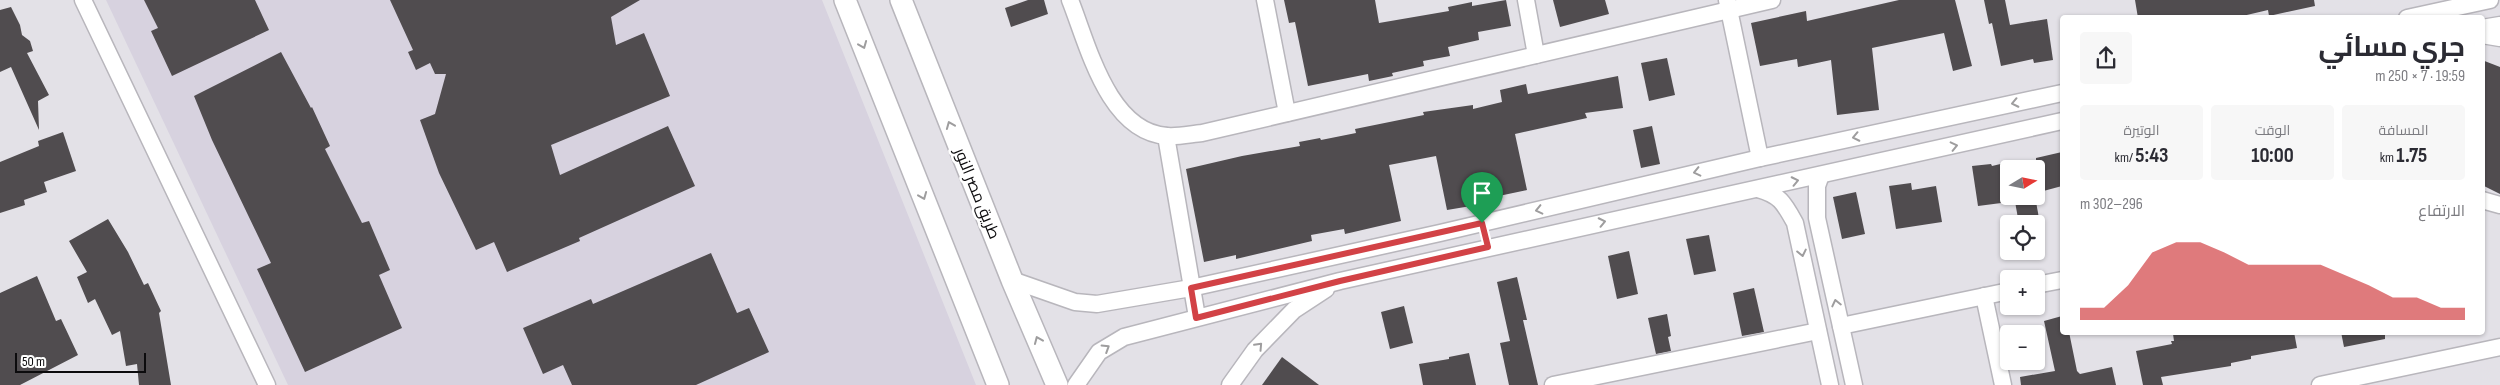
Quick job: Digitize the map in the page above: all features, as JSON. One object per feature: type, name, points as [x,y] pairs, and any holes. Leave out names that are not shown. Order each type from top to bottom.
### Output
[{"type":"street","points":[[83,0],[267,385]]},
{"type":"street","points":[[844,0],[998,385]]},
{"type":"street","name":"طريق مصر النور","points":[[901,0],[1012,280],[1057,385]]},
{"type":"street","points":[[1070,0],[1106,90],[1121,112],[1142,128],[1166,136],[1202,133],[1287,114],[1536,55],[1728,5],[1772,0]]},
{"type":"street","points":[[1265,0],[1287,114]]},
{"type":"street","points":[[1526,0],[1536,55]]},
{"type":"street","points":[[2421,15],[2490,0]]},
{"type":"street","points":[[1728,5],[1760,158]]},
{"type":"street","points":[[2485,28],[2500,25]]},
{"type":"street","points":[[2485,36],[2500,38]]},
{"type":"street","points":[[1012,280],[1075,302],[1097,304],[1191,288],[1760,158],[2060,93]]},
{"type":"street","points":[[1076,385],[1099,352],[1124,337],[1340,281],[1758,188],[1821,176],[2060,121]]},
{"type":"street","points":[[1166,136],[1196,318]]},
{"type":"street","points":[[1821,176],[1818,186],[1817,218],[1854,385]]},
{"type":"street","points":[[1758,188],[1776,194],[1787,207],[1795,223],[1830,385]]},
{"type":"street","points":[[2485,201],[2500,205]]},
{"type":"street","points":[[1482,223],[1488,247]]},
{"type":"street","points":[[2045,283],[2060,280]]},
{"type":"street","points":[[1230,385],[1255,350],[1294,310],[1340,281]]},
{"type":"street","points":[[1841,326],[2000,293]]},
{"type":"street","points":[[1984,296],[2003,385]]},
{"type":"street","points":[[1553,385],[1573,383],[1818,331]]},
{"type":"street","points":[[2320,385],[2500,347]]},
{"type":"shaded area","points":[[106,0],[822,0],[976,385],[288,385]]},
{"type":"building","points":[[144,0],[255,0],[269,30],[172,76],[151,31],[158,28]]},
{"type":"building","points":[[390,0],[640,0],[611,17],[616,45],[644,33],[670,96],[551,145],[560,175],[668,126],[695,186],[579,238],[580,241],[507,272],[494,242],[476,250],[439,173],[420,120],[435,114],[446,74],[435,74],[430,63],[416,70],[408,52],[413,50]]},
{"type":"building","points":[[1028,0],[1044,0],[1048,14],[1011,27],[1005,8]]},
{"type":"building","points":[[1284,0],[1375,0],[1379,23],[1449,11],[1448,7],[1472,2],[1472,6],[1506,0],[1511,26],[1478,32],[1479,40],[1448,47],[1450,56],[1423,61],[1424,66],[1392,73],[1393,76],[1369,81],[1368,74],[1308,86],[1295,22],[1289,23]]},
{"type":"building","points":[[1553,0],[1605,0],[1609,14],[1560,27]]},
{"type":"building","points":[[1899,0],[1955,0],[1972,66],[1953,71],[1944,33],[1872,48],[1879,110],[1837,115],[1831,60],[1798,67],[1797,59],[1760,66],[1751,23],[1806,11],[1807,21]]},
{"type":"building","points":[[1984,0],[2005,0],[2010,25],[2047,19],[2053,60],[2034,63],[2033,59],[2001,66],[1992,23],[1989,24]]},
{"type":"building","points":[[2135,0],[2314,0],[2315,6],[2274,15],[2269,15],[2268,10],[2247,15],[2138,15]]},
{"type":"building","points":[[11,7],[20,25],[22,35],[30,41],[33,51],[27,53],[49,95],[38,101],[39,130],[11,67],[0,72],[0,10]]},
{"type":"building","points":[[281,52],[312,107],[330,146],[325,149],[362,223],[369,221],[390,270],[379,275],[402,328],[305,372],[257,269],[271,263],[212,140],[194,96]]},
{"type":"building","points":[[1667,58],[1675,95],[1649,101],[1641,63]]},
{"type":"building","points":[[2485,61],[2500,67],[2500,194],[2485,186]]},
{"type":"building","points":[[1618,76],[1623,108],[1585,113],[1587,118],[1515,134],[1527,190],[1494,197],[1495,202],[1447,210],[1436,156],[1389,165],[1401,221],[1345,234],[1344,229],[1311,235],[1312,241],[1236,259],[1236,255],[1204,262],[1186,169],[1242,156],[1300,146],[1299,142],[1356,133],[1355,129],[1424,115],[1423,112],[1473,105],[1473,109],[1502,102],[1500,90],[1526,84],[1528,94]]},
{"type":"building","points":[[1652,126],[1660,164],[1641,168],[1633,130]]},
{"type":"building","points":[[63,132],[76,171],[44,182],[47,192],[24,200],[25,205],[0,213],[0,162],[39,146],[38,141]]},
{"type":"building","points":[[2060,152],[2060,187],[2045,191],[2045,160],[2036,160],[2036,158]]},
{"type":"building","points":[[1991,164],[1992,166],[2000,164],[2000,203],[1978,206],[1972,166]]},
{"type":"building","points":[[1911,183],[1912,190],[1936,186],[1942,222],[1896,229],[1889,186]]},
{"type":"building","points":[[1856,192],[1865,234],[1842,239],[1833,197]]},
{"type":"building","points":[[2016,205],[2037,205],[2038,215],[2017,215]]},
{"type":"building","points":[[108,219],[128,252],[144,285],[148,283],[161,311],[159,313],[171,385],[139,385],[137,364],[126,366],[120,331],[112,335],[95,299],[88,303],[77,277],[87,272],[69,241]]},
{"type":"building","points":[[1709,235],[1716,271],[1694,275],[1686,239]]},
{"type":"building","points":[[1629,251],[1638,294],[1617,299],[1608,256]]},
{"type":"building","points":[[711,253],[737,313],[749,308],[769,352],[696,385],[572,385],[563,365],[543,374],[523,328],[591,299],[593,304]]},
{"type":"building","points":[[37,276],[56,321],[61,319],[78,355],[20,385],[0,385],[0,293]]},
{"type":"building","points":[[1517,277],[1527,320],[1523,320],[1538,385],[1509,385],[1500,343],[1510,341],[1497,282]]},
{"type":"building","points":[[1754,288],[1764,332],[1742,336],[1733,293]]},
{"type":"building","points":[[1404,306],[1413,343],[1390,349],[1381,312]]},
{"type":"building","points":[[1667,314],[1671,336],[1668,337],[1671,351],[1656,354],[1648,318]]},
{"type":"building","points":[[2060,317],[2060,335],[2070,335],[2077,371],[2080,374],[2112,367],[2116,385],[2021,385],[2020,377],[2055,371],[2044,321]]},
{"type":"building","points":[[2173,335],[2295,335],[2297,348],[2251,356],[2251,359],[2231,363],[2231,366],[2161,377],[2163,385],[2143,385],[2136,351],[2172,344],[2171,341],[2174,341]]},
{"type":"building","points":[[2342,335],[2385,335],[2385,339],[2344,347]]},
{"type":"building","points":[[1469,353],[1476,385],[1423,385],[1419,364],[1449,359],[1449,357]]},
{"type":"building","points":[[1282,357],[1319,385],[1262,385]]},
{"type":"route","points":[[1482,223],[1488,247],[1340,281],[1196,318],[1191,288],[1482,223]]}]
